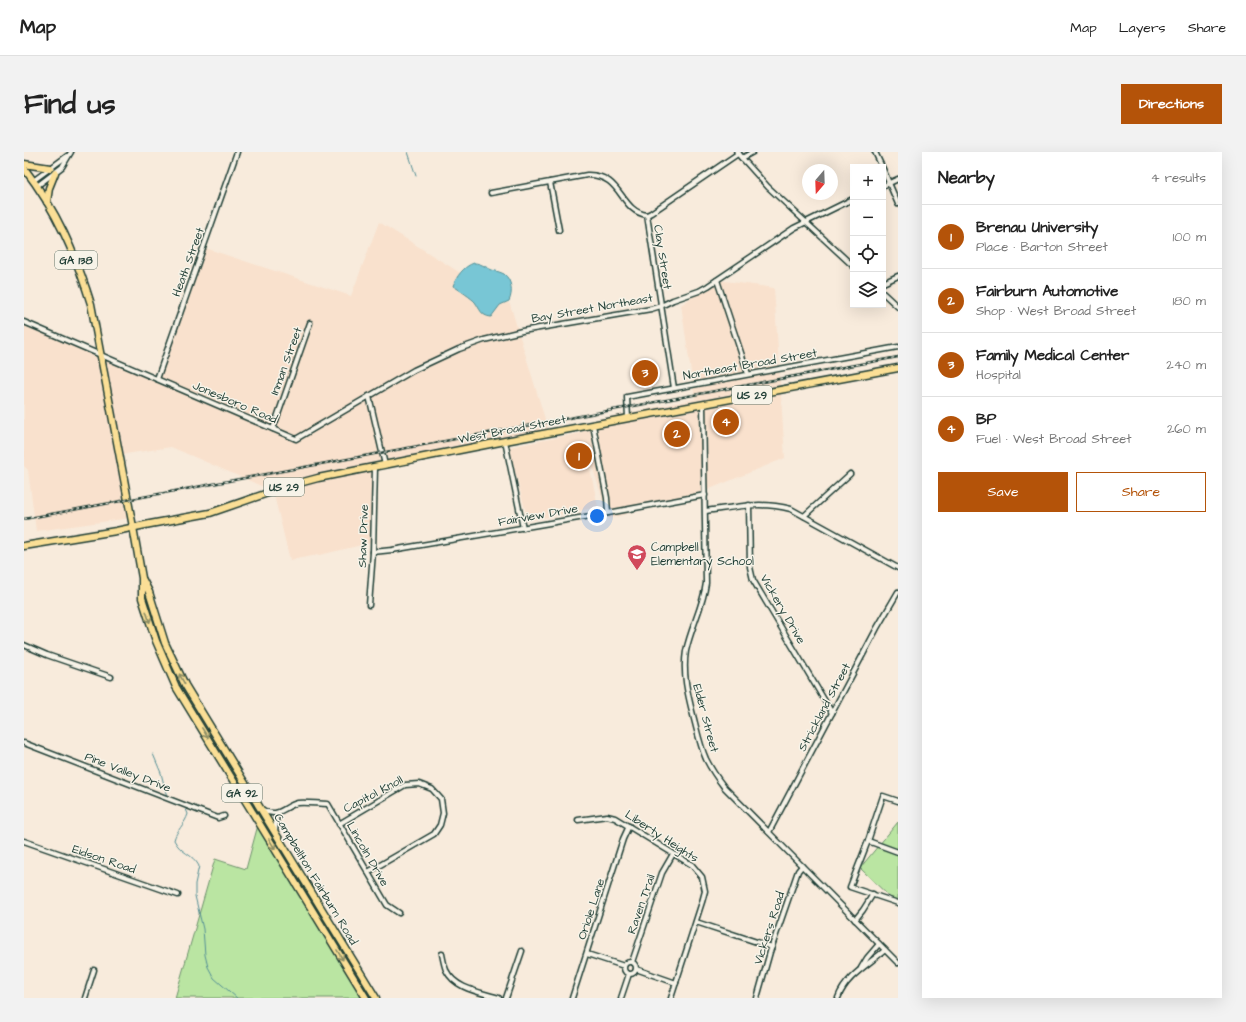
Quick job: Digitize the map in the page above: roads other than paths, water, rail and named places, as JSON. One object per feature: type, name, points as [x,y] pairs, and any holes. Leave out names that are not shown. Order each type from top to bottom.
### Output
[{"type":"main road","points":[[24,164],[52,171],[48,202]]},
{"type":"main road","name":"GA 138","points":[[24,168],[48,202],[66,236],[81,272],[91,304],[133,527]]},
{"type":"main road","name":"West Broad Street","points":[[133,527],[210,513],[288,486],[318,478],[505,441],[898,368]]},
{"type":"main road","name":"US 29","points":[[24,546],[133,527]]},
{"type":"main road","name":"Campbellton Fairburn Road","points":[[133,527],[142,578],[142,598],[162,656],[176,686],[366,998]]},
{"type":"main road","name":"Campbellton Fairburn Road","points":[[142,578],[149,592],[165,643],[178,672],[193,699],[376,998]]},
{"type":"street","name":"Heath Street","points":[[157,379],[237,152]]},
{"type":"street","name":"Clay Street","points":[[674,388],[647,215],[739,154],[753,152]]},
{"type":"street","points":[[875,152],[881,164]]},
{"type":"street","points":[[35,183],[52,171],[71,153]]},
{"type":"street","points":[[739,154],[768,187],[850,263]]},
{"type":"street","points":[[886,174],[898,204]]},
{"type":"street","points":[[491,193],[587,175],[601,176],[614,184],[633,208],[641,214],[647,215]]},
{"type":"street","points":[[886,185],[898,179]]},
{"type":"street","points":[[550,182],[559,230]]},
{"type":"street","name":"Bay Street Northeast","points":[[369,396],[433,360],[484,340],[522,331],[650,309],[699,291],[804,222],[851,200]]},
{"type":"street","points":[[886,282],[898,276]]},
{"type":"street","points":[[717,280],[748,374]]},
{"type":"street","points":[[886,296],[898,307]]},
{"type":"street","name":"Jonesboro Road","points":[[24,322],[296,439],[369,396]]},
{"type":"street","name":"Inman Street","points":[[273,429],[310,323]]},
{"type":"street","name":"Northeast Broad Street","points":[[628,418],[627,397],[898,347]]},
{"type":"street","points":[[369,396],[385,465]]},
{"type":"street","name":"Elder Street","points":[[703,404],[706,511],[706,583],[702,603],[686,650],[685,670],[687,690],[701,746],[714,773],[724,787],[898,963]]},
{"type":"street","points":[[594,425],[607,498],[608,513]]},
{"type":"street","points":[[505,441],[523,528]]},
{"type":"street","name":"Shaw Drive","points":[[369,605],[373,552],[375,467]]},
{"type":"street","points":[[804,516],[850,474]]},
{"type":"street","name":"Fairview Drive","points":[[373,552],[383,552],[523,528],[705,494]]},
{"type":"street","points":[[706,511],[763,504],[777,505],[791,509],[898,568]]},
{"type":"street","name":"Vickery Drive","points":[[749,505],[750,567],[753,580],[832,713]]},
{"type":"street","name":"Strickland Street","points":[[769,832],[898,592]]},
{"type":"street","points":[[24,646],[111,677]]},
{"type":"street","name":"Pine Valley Drive","points":[[24,743],[218,818],[224,816]]},
{"type":"street","name":"Capitol Knoll","points":[[339,824],[405,785],[419,784],[432,789],[441,799],[443,813],[440,825],[434,834],[368,872]]},
{"type":"street","points":[[898,801],[883,796],[868,842],[850,886],[898,902]]},
{"type":"street","name":"Lincoln Drive","points":[[277,813],[286,807],[299,803],[328,804],[387,905],[399,913]]},
{"type":"street","points":[[261,808],[269,813],[277,813],[275,832]]},
{"type":"street","name":"Liberty Heights","points":[[578,820],[607,816],[615,818],[692,865],[702,877],[705,891],[671,998]]},
{"type":"street","name":"Oriole Lane","points":[[572,998],[629,826]]},
{"type":"street","name":"Eidson Road","points":[[24,841],[178,895]]},
{"type":"street","points":[[868,842],[898,852]]},
{"type":"street","name":"Raven Trail","points":[[632,962],[662,873],[673,854]]},
{"type":"street","name":"Vickers Road","points":[[757,998],[772,947],[798,871],[802,866]]},
{"type":"street","points":[[855,920],[873,894]]},
{"type":"street","points":[[696,922],[772,947]]},
{"type":"street","points":[[838,998],[848,981],[861,968],[867,958],[880,944]]},
{"type":"street","points":[[861,968],[869,964],[885,950]]},
{"type":"street","points":[[506,998],[522,951]]},
{"type":"street","points":[[442,954],[445,969],[451,979],[459,985],[499,998]]},
{"type":"street","points":[[587,954],[624,966]]},
{"type":"street","points":[[624,966],[628,962],[632,962],[636,966],[636,969],[676,983]]},
{"type":"street","points":[[624,966],[624,970],[628,974]]},
{"type":"street","points":[[628,974],[634,973],[636,969]]},
{"type":"street","points":[[85,998],[94,970]]},
{"type":"street","points":[[621,998],[628,974]]},
{"type":"water","points":[[470,264],[481,264],[504,274],[510,283],[511,291],[509,301],[500,305],[491,317],[483,314],[474,301],[453,286],[461,272]]},
{"type":"waterway","points":[[408,152],[416,176]]},
{"type":"waterway","points":[[153,754],[161,773],[167,797]]},
{"type":"waterway","points":[[185,807],[188,814],[174,840],[177,845],[193,858],[199,866],[195,884],[195,896],[203,929],[205,955],[208,967],[214,978],[237,998]]},
{"type":"railway","points":[[24,519],[898,357]]},
{"type":"place","name":"Family Medical Center","points":[[645,373]]},
{"type":"place","name":"BP","points":[[726,422]]},
{"type":"place","name":"Fairburn Automotive","points":[[677,434]]},
{"type":"place","name":"Brenau University","points":[[579,456]]},
{"type":"place","name":"Campbell Elementary School","points":[[637,571]]}]
